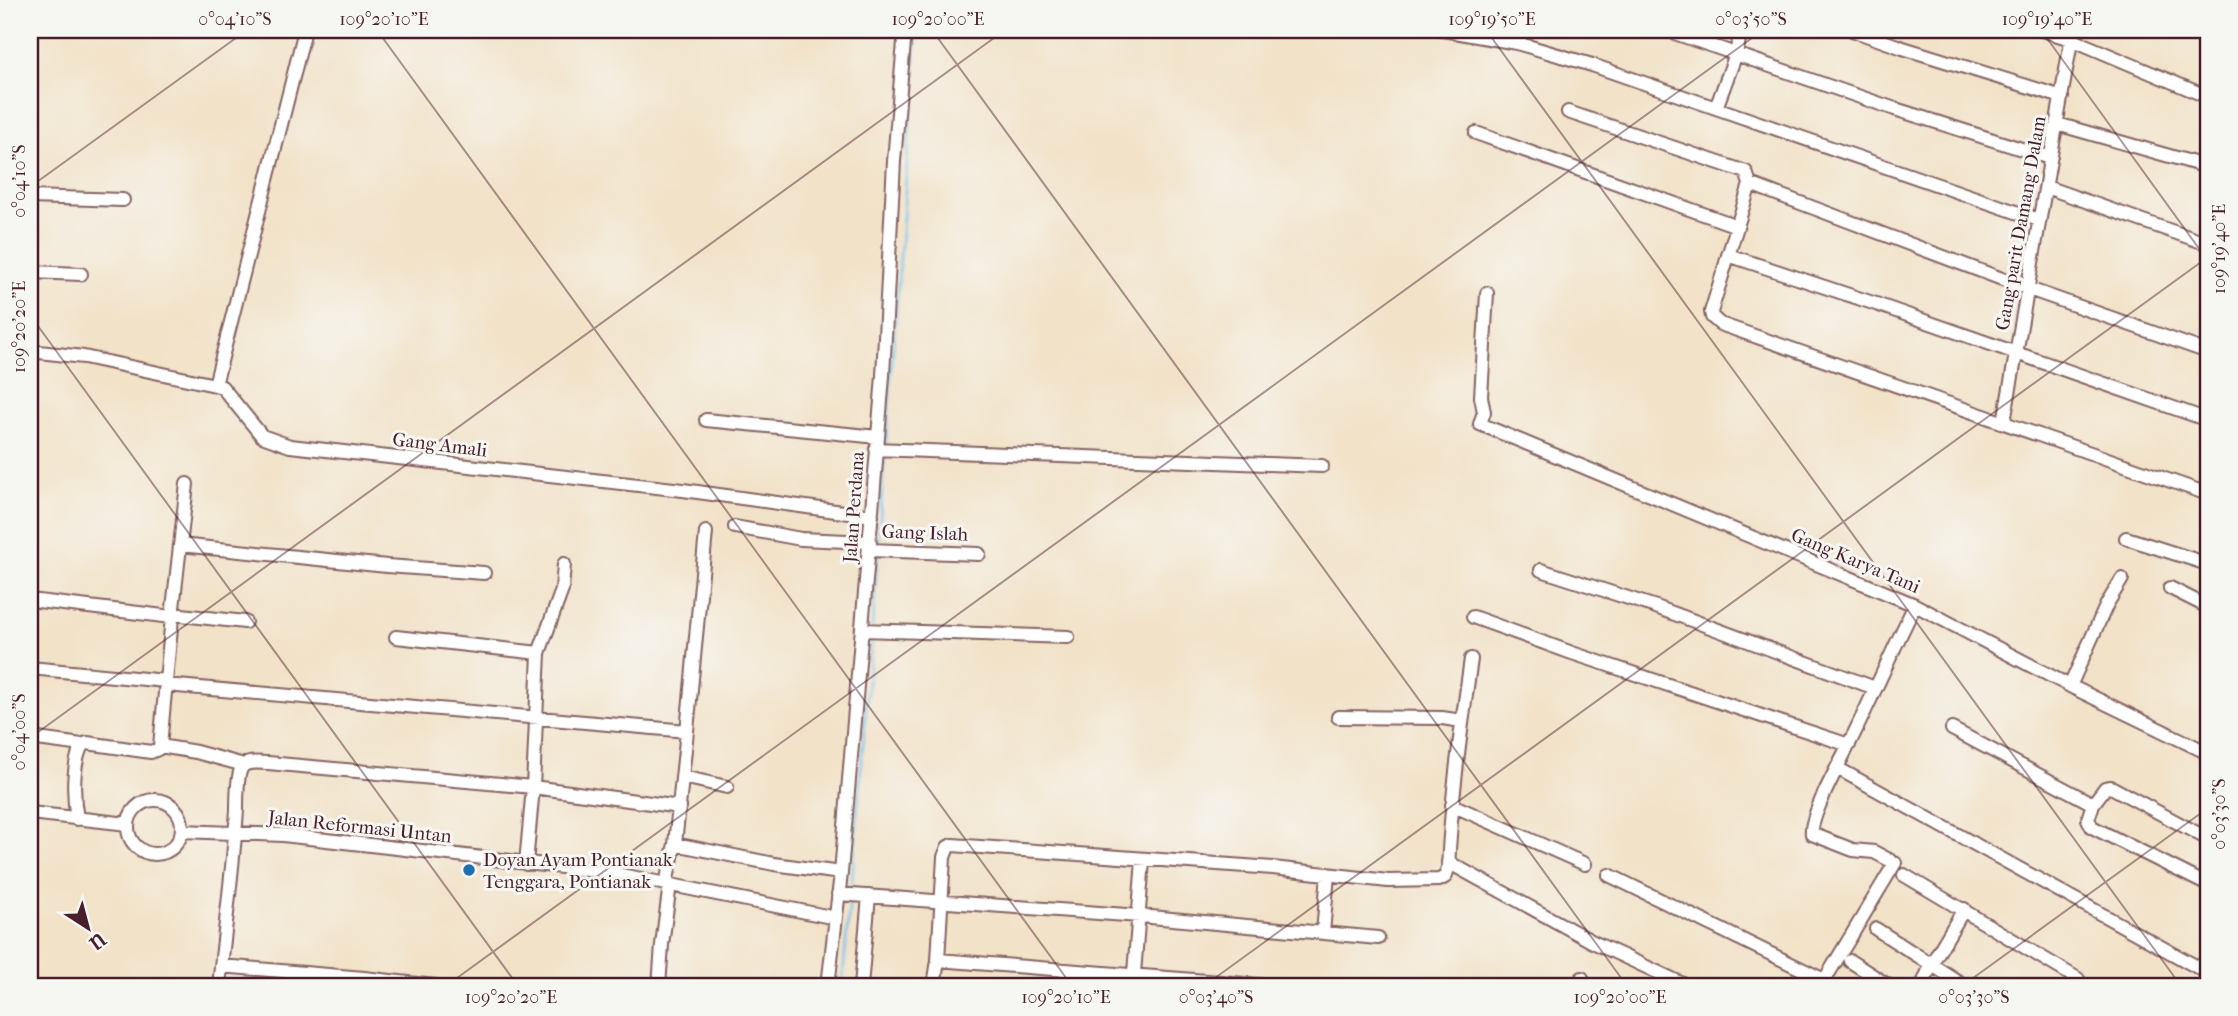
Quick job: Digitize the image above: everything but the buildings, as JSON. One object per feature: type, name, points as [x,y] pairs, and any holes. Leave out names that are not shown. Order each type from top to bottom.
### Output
[{"type":"street","points":[[30,351],[84,357],[215,385],[275,157],[305,30]]},
{"type":"street","name":"Jalan Perdana","points":[[828,986],[836,918],[853,895],[841,873],[869,630],[869,546],[882,446],[894,161],[905,30]]},
{"type":"street","points":[[1443,30],[1517,43],[1592,65],[2039,220]]},
{"type":"street","points":[[1666,30],[1895,109],[2050,158]]},
{"type":"street","points":[[1716,108],[1741,30]]},
{"type":"street","points":[[1852,30],[2062,97]]},
{"type":"street","points":[[2042,30],[2072,35],[2208,97]]},
{"type":"street","name":"Gang parit Damang Dalam","points":[[2004,422],[2072,35]]},
{"type":"street","points":[[1568,112],[1746,173],[1750,184],[1711,312],[1712,317],[1720,324],[2208,494]]},
{"type":"street","points":[[2057,124],[2208,167]]},
{"type":"street","points":[[1476,133],[1737,226]]},
{"type":"street","points":[[1750,184],[2026,288],[2208,352]]},
{"type":"street","points":[[2046,187],[2208,244]]},
{"type":"street","points":[[30,197],[123,200]]},
{"type":"street","points":[[1728,255],[2208,420]]},
{"type":"street","points":[[30,272],[81,274]]},
{"type":"street","name":"Gang Karya Tani","points":[[1487,293],[1481,397],[1483,412],[1480,424],[1914,605],[2070,686],[2208,753]]},
{"type":"street","name":"Gang Amali","points":[[215,385],[222,387],[262,436],[290,446],[683,490],[872,516]]},
{"type":"street","points":[[706,421],[882,446],[1322,466]]},
{"type":"street","points":[[30,738],[151,752],[158,750],[187,484]]},
{"type":"street","name":"Gang Islah","points":[[735,527],[801,539],[979,554]]},
{"type":"street","points":[[659,986],[668,883],[680,807],[706,533]]},
{"type":"street","points":[[2126,538],[2208,564]]},
{"type":"street","points":[[180,545],[360,564],[484,573]]},
{"type":"street","points":[[526,864],[533,787],[539,653],[562,590],[564,564]]},
{"type":"street","points":[[1541,570],[1656,607],[1875,688]]},
{"type":"street","points":[[2070,686],[2122,579]]},
{"type":"street","points":[[2171,588],[2208,607]]},
{"type":"street","points":[[30,600],[245,622]]},
{"type":"street","points":[[1609,875],[1822,983],[1895,863],[1874,852],[1846,848],[1811,832],[1817,812],[1914,605]]},
{"type":"street","points":[[1473,617],[1849,746]]},
{"type":"street","points":[[869,630],[1068,637]]},
{"type":"street","points":[[396,637],[539,653]]},
{"type":"street","points":[[934,986],[944,857],[948,847],[952,845],[1273,868],[1388,881],[1439,880],[1445,877],[1471,659]]},
{"type":"street","points":[[30,667],[535,719],[687,731]]},
{"type":"street","points":[[1338,717],[1442,718],[1462,721]]},
{"type":"street","points":[[1952,729],[2093,804]]},
{"type":"street","points":[[77,819],[75,784],[82,745]]},
{"type":"street","points":[[160,746],[244,765],[268,763],[533,787],[680,807]]},
{"type":"street","points":[[219,986],[241,770],[244,765]]},
{"type":"street","points":[[1837,768],[2208,973]]},
{"type":"street","points":[[683,777],[727,787]]},
{"type":"street","points":[[2208,839],[2111,787],[2105,788],[2093,804],[2088,822],[2092,827],[2208,885]]},
{"type":"street","points":[[148,800],[159,800],[169,803],[178,811],[182,831],[179,841],[172,849],[152,854],[142,851],[134,844],[129,835],[128,824],[138,805],[148,800]]},
{"type":"street","points":[[1452,805],[1585,864]]},
{"type":"street","points":[[30,813],[128,824]]},
{"type":"street","name":"Jalan Reformasi Untan","points":[[182,831],[283,835],[606,872],[836,918]]},
{"type":"street","points":[[675,844],[774,864],[841,873]]},
{"type":"street","points":[[1134,980],[1143,860]]},
{"type":"street","points":[[1448,862],[1593,942],[1687,986]]},
{"type":"street","points":[[1323,933],[1328,874]]},
{"type":"street","points":[[1904,875],[2078,979]]},
{"type":"street","points":[[861,986],[853,895],[1140,916],[1378,938]]},
{"type":"street","points":[[1922,986],[1932,963],[1964,909]]},
{"type":"street","points":[[1877,929],[1965,986]]},
{"type":"street","points":[[938,960],[1134,980],[1271,986]]},
{"type":"street","points":[[1850,961],[1889,986]]},
{"type":"street","points":[[221,966],[435,986]]},
{"type":"waterway","points":[[886,445],[917,30]]},
{"type":"waterway","points":[[878,546],[885,452]]},
{"type":"waterway","points":[[872,627],[878,553]]},
{"type":"waterway","points":[[851,892],[872,633]]},
{"type":"waterway","points":[[842,986],[850,899]]},
{"type":"place","name":"Doyan Ayam Pontianak Tenggara, Pontianak","points":[[469,870]]}]
